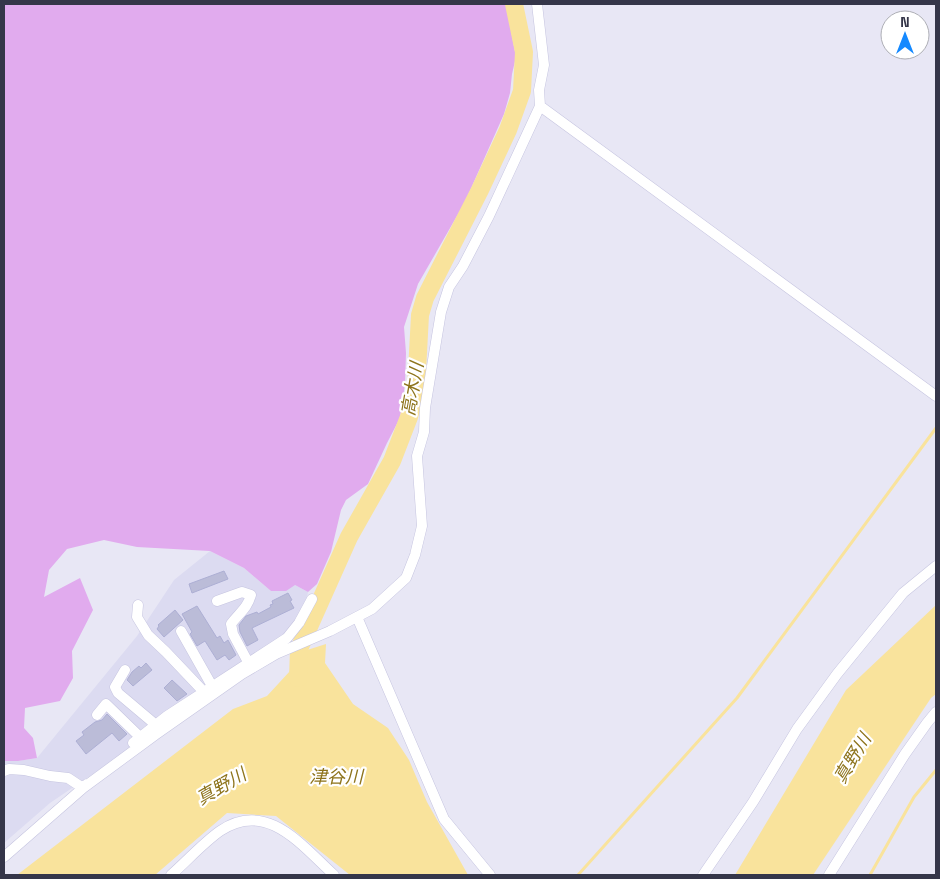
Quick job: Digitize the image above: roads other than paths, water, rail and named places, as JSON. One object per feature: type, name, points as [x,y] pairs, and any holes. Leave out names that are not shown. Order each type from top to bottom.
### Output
[{"type":"street","points":[[4,857],[83,788],[242,674],[276,654],[330,631],[372,609],[406,578],[415,555],[422,526],[417,456],[424,432],[425,408],[441,312],[449,287],[463,266],[489,216],[540,106],[539,90],[544,65],[537,4]]},
{"type":"street","points":[[540,106],[936,396]]},
{"type":"street","points":[[703,875],[753,802],[797,729],[837,674],[902,593],[936,566]]},
{"type":"street","points":[[217,601],[242,592],[251,596],[248,606],[231,624],[233,634],[248,662]]},
{"type":"street","points":[[83,788],[97,772],[156,725],[248,662],[287,638],[299,623],[312,599]]},
{"type":"street","points":[[138,605],[137,617],[148,635],[208,689]]},
{"type":"street","points":[[357,617],[444,819],[490,875]]},
{"type":"street","points":[[181,631],[208,689]]},
{"type":"street","points":[[125,670],[115,687],[118,693],[156,725]]},
{"type":"street","points":[[97,715],[106,704],[109,696],[118,693]]},
{"type":"street","points":[[106,704],[140,737]]},
{"type":"street","points":[[829,875],[905,754],[936,712]]},
{"type":"street","points":[[4,771],[9,769],[24,770],[68,778],[83,788]]},
{"type":"street","points":[[171,875],[220,831],[236,822],[255,820],[262,820],[278,826],[334,875]]},
{"type":"water","name":"真野川","points":[[936,605],[936,694],[931,698],[813,875],[735,875],[846,690]]},
{"type":"water","name":"津谷川","points":[[326,644],[325,663],[353,704],[388,728],[409,760],[427,802],[468,875],[350,875],[276,816],[227,813],[155,875],[17,875],[233,709],[267,696],[290,671],[301,652]]},
{"type":"waterway","name":"高木川","points":[[298,678],[299,649],[349,537],[392,461],[409,417],[416,390],[420,315],[425,298],[480,190],[508,130],[522,91],[524,52],[514,4]]},
{"type":"waterway","points":[[578,875],[737,698],[936,428]]},
{"type":"waterway","points":[[870,875],[914,797],[936,770]]}]
